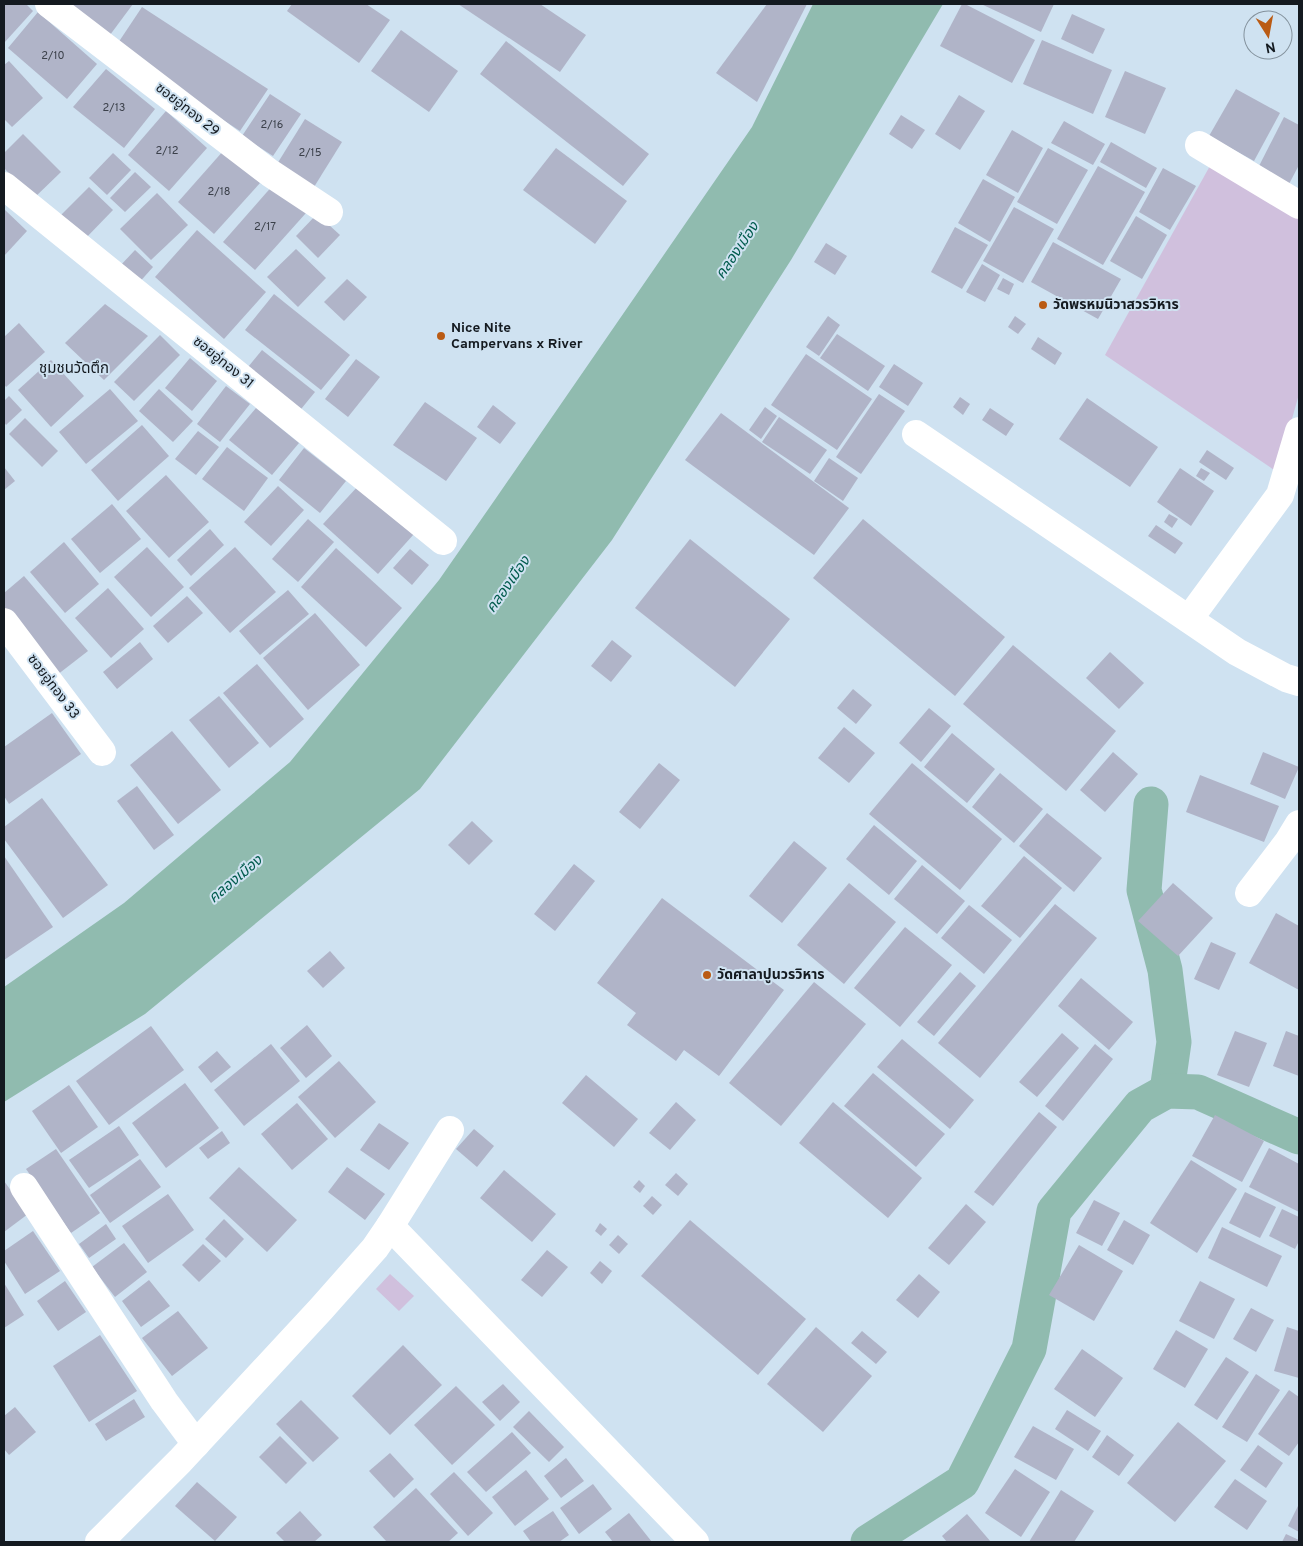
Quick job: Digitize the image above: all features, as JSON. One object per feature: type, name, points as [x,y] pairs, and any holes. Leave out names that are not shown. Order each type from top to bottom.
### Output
[{"type":"street","name":"ซอยอู่ทอง 29","points":[[49,4],[270,173],[329,212]]},
{"type":"street","points":[[1199,145],[1299,205]]},
{"type":"street","name":"ซอยอู่ทอง 31","points":[[4,186],[443,541]]},
{"type":"street","points":[[1189,619],[1280,495],[1299,431]]},
{"type":"street","points":[[916,434],[1238,652],[1286,678],[1299,682]]},
{"type":"street","name":"ซอยอู่ทอง 33","points":[[4,622],[102,752]]},
{"type":"street","points":[[1249,893],[1288,842],[1299,824]]},
{"type":"street","points":[[99,1542],[196,1444],[375,1248],[450,1130]]},
{"type":"street","points":[[24,1187],[164,1401],[196,1444]]},
{"type":"street","points":[[390,1226],[695,1542]]},
{"type":"shaded area","points":[[1211,164],[1299,216],[1299,394],[1277,472],[1105,355]]},
{"type":"shaded area","points":[[390,1274],[414,1296],[399,1311],[376,1289]]},
{"type":"water","name":"คลองเมือง","points":[[813,4],[943,4],[791,260],[612,540],[420,789],[145,1014],[4,1102],[4,987],[124,903],[290,762],[439,580],[494,501],[752,127]]},
{"type":"building","points":[[4,4],[26,4],[33,11],[4,43]]},
{"type":"building","points":[[59,4],[133,4],[107,39]]},
{"type":"building","points":[[292,4],[366,4],[390,20],[359,63],[287,11]]},
{"type":"building","points":[[458,4],[540,4],[586,35],[560,72]]},
{"type":"building","points":[[767,4],[807,4],[757,102],[716,73]]},
{"type":"building","points":[[962,4],[1035,40],[1012,83],[940,46]]},
{"type":"building","points":[[981,4],[1054,4],[1041,32]]},
{"type":"building","points":[[142,7],[268,89],[240,131],[114,49]]},
{"type":"building","points":[[38,12],[97,64],[67,99],[8,48]]},
{"type":"building","points":[[1072,14],[1105,29],[1093,54],[1061,39]]},
{"type":"building","points":[[401,30],[458,71],[429,112],[371,71]]},
{"type":"building","points":[[1042,40],[1112,70],[1093,114],[1023,84]]},
{"type":"building","points":[[506,41],[649,154],[623,186],[480,74]]},
{"type":"building","points":[[9,61],[43,98],[12,127],[4,119],[4,65]]},
{"type":"building","points":[[106,69],[155,109],[124,148],[73,107]]},
{"type":"building","points":[[1125,71],[1166,88],[1145,134],[1105,117]]},
{"type":"building","points":[[1236,89],[1280,113],[1254,161],[1209,136]]},
{"type":"building","points":[[270,94],[301,114],[273,156],[242,136]]},
{"type":"building","points":[[959,95],[985,111],[960,150],[935,134]]},
{"type":"building","points":[[166,111],[207,148],[169,191],[128,155]]},
{"type":"building","points":[[901,115],[925,130],[912,149],[889,134]]},
{"type":"building","points":[[1284,117],[1299,125],[1299,165],[1289,184],[1258,168]]},
{"type":"building","points":[[305,119],[342,142],[314,187],[277,164]]},
{"type":"building","points":[[1064,121],[1105,144],[1093,165],[1051,143]]},
{"type":"building","points":[[1012,130],[1043,148],[1018,193],[986,175]]},
{"type":"building","points":[[23,134],[61,172],[33,199],[4,168],[4,153]]},
{"type":"building","points":[[1111,142],[1157,168],[1146,188],[1100,162]]},
{"type":"building","points":[[556,148],[627,201],[595,244],[523,190]]},
{"type":"building","points":[[1048,148],[1088,170],[1057,224],[1017,202]]},
{"type":"building","points":[[224,150],[260,183],[214,234],[178,202]]},
{"type":"building","points":[[113,153],[131,170],[107,195],[89,178]]},
{"type":"building","points":[[1098,166],[1145,192],[1103,265],[1057,239]]},
{"type":"building","points":[[1163,168],[1196,186],[1170,230],[1139,212]]},
{"type":"building","points":[[135,172],[151,187],[125,212],[110,198]]},
{"type":"building","points":[[983,179],[1015,197],[990,242],[958,223]]},
{"type":"building","points":[[274,184],[306,213],[255,270],[223,242]]},
{"type":"building","points":[[89,187],[113,210],[83,241],[58,218]]},
{"type":"building","points":[[157,193],[188,225],[151,260],[120,229]]},
{"type":"building","points":[[1014,207],[1054,229],[1023,283],[983,261]]},
{"type":"building","points":[[4,209],[27,231],[4,256]]},
{"type":"building","points":[[317,214],[340,235],[318,258],[296,236]]},
{"type":"building","points":[[1136,216],[1167,235],[1142,279],[1110,261]]},
{"type":"building","points":[[955,227],[988,245],[962,289],[931,272]]},
{"type":"building","points":[[197,230],[266,292],[224,339],[155,277]]},
{"type":"building","points":[[1053,242],[1121,279],[1098,319],[1031,282]]},
{"type":"building","points":[[826,243],[847,256],[835,275],[814,262]]},
{"type":"building","points":[[296,249],[326,278],[298,307],[267,277]]},
{"type":"building","points":[[135,250],[153,267],[137,285],[119,267]]},
{"type":"building","points":[[982,264],[1000,275],[985,302],[966,292]]},
{"type":"building","points":[[1003,278],[1014,284],[1009,295],[997,289]]},
{"type":"building","points":[[347,279],[367,297],[344,321],[324,302]]},
{"type":"building","points":[[274,294],[350,355],[321,390],[245,330]]},
{"type":"building","points":[[105,304],[148,336],[104,380],[65,343]]},
{"type":"building","points":[[828,316],[840,325],[819,356],[806,347]]},
{"type":"building","points":[[1015,316],[1026,324],[1018,334],[1008,327]]},
{"type":"building","points":[[19,323],[45,352],[6,387],[4,384],[4,337]]},
{"type":"building","points":[[837,334],[885,366],[868,391],[820,358]]},
{"type":"building","points":[[160,335],[180,355],[134,401],[114,382]]},
{"type":"building","points":[[1038,337],[1062,353],[1055,365],[1031,349]]},
{"type":"building","points":[[262,350],[315,392],[297,414],[244,372]]},
{"type":"building","points":[[806,354],[872,399],[837,450],[771,405]]},
{"type":"building","points":[[190,358],[217,381],[192,411],[165,388]]},
{"type":"building","points":[[356,359],[380,377],[348,417],[325,399]]},
{"type":"building","points":[[51,360],[84,396],[51,427],[18,390]]},
{"type":"building","points":[[894,364],[923,383],[908,406],[879,387]]},
{"type":"building","points":[[226,386],[250,404],[220,442],[197,424]]},
{"type":"building","points":[[110,389],[138,421],[86,464],[59,432]]},
{"type":"building","points":[[159,389],[193,421],[173,442],[139,411]]},
{"type":"building","points":[[879,394],[905,411],[861,474],[836,457]]},
{"type":"building","points":[[9,396],[22,410],[6,425],[4,422],[4,401]]},
{"type":"building","points":[[960,397],[970,404],[963,415],[953,407]]},
{"type":"building","points":[[1087,398],[1158,447],[1130,487],[1059,439]]},
{"type":"building","points":[[425,402],[477,438],[446,481],[393,445]]},
{"type":"building","points":[[493,405],[516,423],[500,444],[477,427]]},
{"type":"building","points":[[765,407],[777,416],[761,439],[749,430]]},
{"type":"building","points":[[256,408],[299,443],[272,475],[229,440]]},
{"type":"building","points":[[990,408],[1014,424],[1006,436],[982,420]]},
{"type":"building","points":[[721,413],[849,508],[814,555],[685,460]]},
{"type":"building","points":[[779,417],[827,450],[810,474],[762,442]]},
{"type":"building","points":[[25,418],[58,451],[42,467],[9,434]]},
{"type":"building","points":[[142,425],[169,456],[118,501],[91,470]]},
{"type":"building","points":[[198,431],[219,447],[196,475],[175,459]]},
{"type":"building","points":[[227,447],[268,478],[244,511],[202,479]]},
{"type":"building","points":[[304,448],[346,481],[320,513],[279,480]]},
{"type":"building","points":[[1207,450],[1234,468],[1226,480],[1199,462]]},
{"type":"building","points":[[829,458],[858,478],[843,501],[814,481]]},
{"type":"building","points":[[4,467],[15,481],[4,490]]},
{"type":"building","points":[[1180,468],[1214,491],[1191,526],[1157,502]]},
{"type":"building","points":[[1201,468],[1210,473],[1204,481],[1196,476]]},
{"type":"building","points":[[166,475],[209,522],[169,558],[126,511]]},
{"type":"building","points":[[359,485],[414,534],[378,574],[323,524]]},
{"type":"building","points":[[278,486],[304,510],[271,546],[244,522]]},
{"type":"building","points":[[112,504],[141,539],[100,573],[71,539]]},
{"type":"building","points":[[1169,514],[1178,519],[1172,528],[1164,522]]},
{"type":"building","points":[[308,519],[334,542],[298,582],[272,559]]},
{"type":"building","points":[[863,519],[1005,637],[955,696],[813,578]]},
{"type":"building","points":[[1156,525],[1183,543],[1175,554],[1148,536]]},
{"type":"building","points":[[210,529],[224,545],[191,576],[177,560]]},
{"type":"building","points":[[690,539],[790,619],[735,687],[635,608]]},
{"type":"building","points":[[64,542],[99,584],[65,613],[30,572]]},
{"type":"building","points":[[147,547],[184,587],[151,617],[114,577]]},
{"type":"building","points":[[235,547],[276,592],[230,633],[189,588]]},
{"type":"building","points":[[336,548],[402,608],[366,647],[301,587]]},
{"type":"building","points":[[410,549],[429,565],[412,585],[393,568]]},
{"type":"building","points":[[24,576],[88,651],[57,675],[4,612],[4,593]]},
{"type":"building","points":[[108,588],[144,629],[111,658],[75,618]]},
{"type":"building","points":[[288,590],[309,614],[260,655],[239,631]]},
{"type":"building","points":[[187,596],[203,613],[168,643],[153,626]]},
{"type":"building","points":[[315,613],[360,665],[308,710],[263,658]]},
{"type":"building","points":[[612,640],[632,656],[611,682],[591,666]]},
{"type":"building","points":[[140,642],[153,659],[117,689],[103,672]]},
{"type":"building","points":[[1013,645],[1116,731],[1066,791],[963,704]]},
{"type":"building","points":[[1110,652],[1144,683],[1119,709],[1086,678]]},
{"type":"building","points":[[257,664],[304,719],[270,748],[223,693]]},
{"type":"building","points":[[853,689],[872,705],[856,724],[837,708]]},
{"type":"building","points":[[219,696],[259,743],[229,768],[189,720]]},
{"type":"building","points":[[929,708],[951,726],[921,762],[899,743]]},
{"type":"building","points":[[52,713],[81,754],[9,804],[4,796],[4,747]]},
{"type":"building","points":[[844,727],[875,753],[849,783],[818,758]]},
{"type":"building","points":[[172,731],[221,790],[178,824],[130,765]]},
{"type":"building","points":[[952,733],[995,769],[967,803],[924,767]]},
{"type":"building","points":[[1113,752],[1138,774],[1105,812],[1080,790]]},
{"type":"building","points":[[1263,752],[1299,767],[1285,799],[1250,784]]},
{"type":"building","points":[[659,763],[680,780],[640,829],[619,812]]},
{"type":"building","points":[[912,763],[1002,839],[960,890],[869,814]]},
{"type":"building","points":[[1000,773],[1043,809],[1014,843],[972,807]]},
{"type":"building","points":[[1200,775],[1279,806],[1264,842],[1186,812]]},
{"type":"building","points":[[137,786],[174,835],[154,850],[117,801]]},
{"type":"building","points":[[42,798],[108,885],[63,918],[4,839],[4,827]]},
{"type":"building","points":[[1047,813],[1102,858],[1074,892],[1019,846]]},
{"type":"building","points":[[472,821],[493,841],[469,865],[448,845]]},
{"type":"building","points":[[874,825],[917,861],[889,895],[846,859]]},
{"type":"building","points":[[794,841],[827,868],[782,923],[749,896]]},
{"type":"building","points":[[4,856],[53,927],[4,960]]},
{"type":"building","points":[[1024,856],[1062,888],[1020,938],[981,906]]},
{"type":"building","points":[[574,864],[595,881],[555,931],[534,914]]},
{"type":"building","points":[[922,865],[965,901],[937,934],[894,899]]},
{"type":"building","points":[[849,883],[896,922],[844,984],[797,945]]},
{"type":"building","points":[[1173,883],[1213,918],[1178,956],[1138,921]]},
{"type":"building","points":[[662,898],[784,990],[719,1076],[684,1050],[676,1061],[627,1025],[636,1013],[597,983]]},
{"type":"building","points":[[1055,904],[1097,938],[980,1078],[938,1043]]},
{"type":"building","points":[[969,905],[1012,940],[984,974],[941,938]]},
{"type":"building","points":[[1276,913],[1299,926],[1299,990],[1249,963]]},
{"type":"building","points":[[905,927],[952,965],[900,1027],[854,988]]},
{"type":"building","points":[[1211,942],[1236,953],[1219,990],[1194,979]]},
{"type":"building","points":[[330,951],[345,968],[323,988],[307,971]]},
{"type":"building","points":[[960,972],[976,986],[934,1036],[917,1022]]},
{"type":"building","points":[[1081,978],[1133,1022],[1109,1050],[1058,1006]]},
{"type":"building","points":[[814,982],[866,1024],[781,1126],[729,1083]]},
{"type":"building","points":[[307,1025],[332,1056],[306,1078],[280,1048]]},
{"type":"building","points":[[151,1026],[184,1070],[109,1125],[76,1081]]},
{"type":"building","points":[[1235,1031],[1267,1043],[1249,1087],[1217,1075]]},
{"type":"building","points":[[1286,1031],[1299,1036],[1299,1076],[1273,1066]]},
{"type":"building","points":[[1062,1033],[1079,1048],[1037,1097],[1019,1082]]},
{"type":"building","points":[[902,1039],[974,1100],[950,1129],[877,1067]]},
{"type":"building","points":[[271,1044],[300,1081],[244,1126],[214,1090]]},
{"type":"building","points":[[1095,1044],[1113,1059],[1063,1121],[1045,1106]]},
{"type":"building","points":[[217,1051],[231,1067],[211,1083],[198,1067]]},
{"type":"building","points":[[339,1061],[376,1102],[335,1138],[298,1097]]},
{"type":"building","points":[[873,1073],[945,1134],[916,1167],[844,1106]]},
{"type":"building","points":[[586,1075],[638,1119],[614,1147],[562,1103]]},
{"type":"building","points":[[185,1083],[219,1128],[166,1168],[132,1123]]},
{"type":"building","points":[[69,1085],[98,1127],[61,1153],[32,1111]]},
{"type":"building","points":[[676,1102],[696,1120],[670,1150],[649,1133]]},
{"type":"building","points":[[833,1102],[922,1178],[888,1218],[799,1143]]},
{"type":"building","points":[[297,1103],[328,1139],[292,1170],[261,1134]]},
{"type":"building","points":[[1039,1112],[1057,1127],[993,1206],[974,1192]]},
{"type":"building","points":[[1215,1115],[1264,1141],[1242,1182],[1192,1156]]},
{"type":"building","points":[[379,1123],[409,1143],[389,1170],[360,1150]]},
{"type":"building","points":[[119,1126],[139,1155],[89,1188],[69,1160]]},
{"type":"building","points":[[474,1129],[494,1146],[477,1167],[456,1149]]},
{"type":"building","points":[[222,1131],[230,1143],[208,1159],[199,1148]]},
{"type":"building","points":[[1269,1148],[1299,1164],[1299,1212],[1249,1187]]},
{"type":"building","points":[[56,1149],[100,1213],[71,1233],[26,1169]]},
{"type":"building","points":[[140,1159],[161,1187],[110,1223],[90,1195]]},
{"type":"building","points":[[1191,1160],[1237,1189],[1197,1253],[1150,1223]]},
{"type":"building","points":[[239,1167],[297,1220],[267,1252],[209,1198]]},
{"type":"building","points":[[347,1167],[385,1194],[365,1220],[328,1192]]},
{"type":"building","points":[[504,1170],[556,1214],[532,1242],[480,1198]]},
{"type":"building","points":[[676,1173],[688,1184],[678,1196],[665,1185]]},
{"type":"building","points":[[639,1180],[645,1186],[640,1193],[633,1187]]},
{"type":"building","points":[[4,1181],[28,1214],[4,1232]]},
{"type":"building","points":[[1245,1192],[1276,1207],[1260,1238],[1229,1223]]},
{"type":"building","points":[[168,1194],[194,1230],[148,1263],[122,1226]]},
{"type":"building","points":[[652,1196],[662,1205],[653,1215],[643,1206]]},
{"type":"building","points":[[1094,1200],[1120,1213],[1102,1246],[1076,1233]]},
{"type":"building","points":[[966,1204],[986,1222],[949,1265],[928,1248]]},
{"type":"building","points":[[1282,1209],[1299,1217],[1299,1241],[1295,1249],[1269,1236]]},
{"type":"building","points":[[224,1219],[244,1239],[226,1258],[205,1239]]},
{"type":"building","points":[[690,1220],[806,1319],[758,1375],[641,1276]]},
{"type":"building","points":[[1124,1220],[1150,1235],[1133,1265],[1107,1250]]},
{"type":"building","points":[[600,1223],[607,1229],[601,1236],[595,1231]]},
{"type":"building","points":[[106,1224],[116,1239],[89,1258],[79,1244]]},
{"type":"building","points":[[1222,1227],[1282,1256],[1267,1287],[1208,1258]]},
{"type":"building","points":[[33,1231],[60,1271],[25,1294],[4,1261],[4,1251]]},
{"type":"building","points":[[618,1235],[628,1244],[619,1254],[609,1245]]},
{"type":"building","points":[[124,1243],[147,1272],[115,1297],[92,1267]]},
{"type":"building","points":[[203,1244],[221,1261],[199,1282],[182,1265]]},
{"type":"building","points":[[1079,1245],[1123,1271],[1094,1321],[1049,1295]]},
{"type":"building","points":[[547,1250],[568,1267],[542,1297],[521,1280]]},
{"type":"building","points":[[600,1261],[612,1271],[602,1284],[590,1273]]},
{"type":"building","points":[[919,1274],[940,1292],[918,1318],[896,1300]]},
{"type":"building","points":[[149,1280],[170,1306],[141,1327],[122,1301]]},
{"type":"building","points":[[65,1281],[86,1312],[58,1331],[37,1301]]},
{"type":"building","points":[[1200,1281],[1235,1299],[1214,1339],[1179,1321]]},
{"type":"building","points":[[4,1283],[24,1315],[4,1328]]},
{"type":"building","points":[[1251,1308],[1274,1320],[1256,1352],[1233,1339]]},
{"type":"building","points":[[178,1311],[208,1348],[172,1376],[142,1338]]},
{"type":"building","points":[[816,1327],[872,1376],[823,1432],[767,1384]]},
{"type":"building","points":[[1287,1327],[1299,1331],[1299,1378],[1274,1371]]},
{"type":"building","points":[[1176,1330],[1208,1349],[1185,1388],[1153,1369]]},
{"type":"building","points":[[862,1331],[887,1352],[876,1364],[851,1343]]},
{"type":"building","points":[[100,1335],[137,1391],[89,1422],[53,1366]]},
{"type":"building","points":[[403,1345],[442,1385],[390,1435],[352,1396]]},
{"type":"building","points":[[1082,1349],[1123,1378],[1095,1417],[1054,1389]]},
{"type":"building","points":[[1226,1357],[1249,1372],[1217,1420],[1194,1405]]},
{"type":"building","points":[[1256,1374],[1280,1390],[1247,1442],[1222,1427]]},
{"type":"building","points":[[503,1384],[520,1402],[500,1421],[482,1402]]},
{"type":"building","points":[[456,1386],[495,1425],[452,1465],[414,1425]]},
{"type":"building","points":[[1289,1390],[1299,1397],[1299,1442],[1289,1456],[1258,1434]]},
{"type":"building","points":[[134,1399],[145,1417],[106,1441],[95,1424]]},
{"type":"building","points":[[301,1400],[339,1438],[313,1462],[276,1424]]},
{"type":"building","points":[[15,1407],[36,1432],[9,1455],[4,1449],[4,1416]]},
{"type":"building","points":[[1067,1410],[1101,1431],[1088,1451],[1055,1429]]},
{"type":"building","points":[[529,1411],[564,1447],[549,1462],[513,1427]]},
{"type":"building","points":[[1178,1422],[1226,1461],[1175,1522],[1127,1483]]},
{"type":"building","points":[[1033,1426],[1074,1449],[1056,1480],[1014,1457]]},
{"type":"building","points":[[512,1432],[531,1453],[486,1492],[467,1472]]},
{"type":"building","points":[[1107,1435],[1134,1455],[1119,1476],[1092,1457]]},
{"type":"building","points":[[280,1436],[307,1463],[286,1484],[259,1457]]},
{"type":"building","points":[[1258,1445],[1283,1463],[1266,1488],[1240,1470]]},
{"type":"building","points":[[390,1453],[414,1479],[394,1498],[369,1471]]},
{"type":"building","points":[[566,1458],[584,1481],[561,1498],[544,1476]]},
{"type":"building","points":[[1015,1469],[1050,1492],[1021,1537],[985,1513]]},
{"type":"building","points":[[526,1470],[549,1499],[515,1526],[492,1497]]},
{"type":"building","points":[[454,1472],[493,1513],[468,1536],[430,1494]]},
{"type":"building","points":[[1235,1479],[1267,1501],[1247,1530],[1214,1507]]},
{"type":"building","points":[[197,1482],[237,1517],[215,1541],[175,1506]]},
{"type":"building","points":[[593,1484],[612,1509],[579,1534],[560,1508]]},
{"type":"building","points":[[416,1488],[458,1533],[448,1542],[387,1542],[373,1527]]},
{"type":"building","points":[[1061,1490],[1094,1511],[1074,1542],[1029,1542]]},
{"type":"building","points":[[1299,1504],[1299,1532],[1288,1526]]},
{"type":"building","points":[[300,1511],[322,1535],[314,1542],[285,1542],[276,1533]]},
{"type":"building","points":[[553,1511],[569,1535],[559,1542],[531,1542],[523,1531]]},
{"type":"building","points":[[629,1513],[652,1542],[613,1542],[605,1532]]},
{"type":"building","points":[[967,1514],[991,1542],[947,1542],[942,1536]]},
{"type":"building","points":[[1286,1534],[1299,1540],[1299,1542],[1282,1542]]},
{"type":"waterway","points":[[1151,804],[1144,890],[1165,970],[1174,1042],[1167,1091]]},
{"type":"waterway","points":[[868,1542],[962,1482],[1029,1349],[1054,1211],[1140,1106],[1167,1091],[1198,1092],[1299,1137]]},
{"type":"place","name":"วัดพรหมนิวาสวรวิหาร","points":[[1043,305]]},
{"type":"place","name":"Nice Nite Campervans x River","points":[[441,336]]},
{"type":"place","name":"วัดศาลาปูนวรวิหาร","points":[[707,975]]},
{"type":"district","name":"ชุมชนวัดตึก","points":[[74,369]]}]
